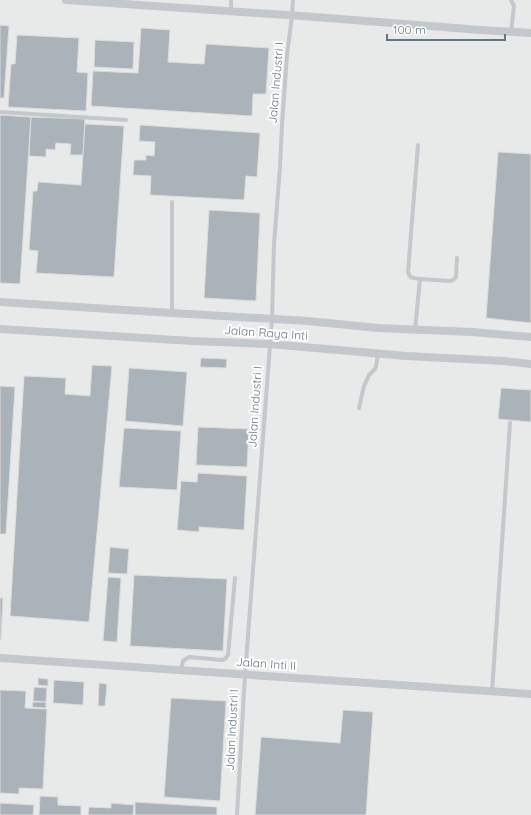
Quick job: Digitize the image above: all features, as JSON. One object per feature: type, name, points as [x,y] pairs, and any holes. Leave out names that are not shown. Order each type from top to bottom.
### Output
[{"type":"street","points":[[66,0],[128,2],[292,16],[531,33]]},
{"type":"street","name":"Jalan Raya Inti","points":[[0,302],[272,319],[415,330],[531,336]]},
{"type":"street","name":"Jalan Raya Inti","points":[[0,329],[192,341],[270,344],[378,354],[504,361],[531,364]]},
{"type":"street","name":"Jalan Inti II","points":[[0,658],[531,694]]},
{"type":"lane","points":[[231,0],[231,11]]},
{"type":"lane","name":"Jalan Industri I","points":[[237,815],[245,675],[272,319],[274,244],[287,56],[293,0]]},
{"type":"lane","points":[[510,0],[514,6],[511,32]]},
{"type":"lane","points":[[0,112],[126,120]]},
{"type":"lane","points":[[418,145],[408,272],[409,276],[420,279],[453,280],[456,277],[457,258]]},
{"type":"lane","points":[[172,202],[172,313]]},
{"type":"lane","points":[[415,330],[420,279]]},
{"type":"lane","points":[[359,408],[364,386],[369,375],[375,369],[378,354]]},
{"type":"lane","points":[[492,692],[510,423]]},
{"type":"lane","points":[[181,671],[184,661],[189,657],[222,660],[228,655],[235,578]]},
{"type":"shaded area","points":[[0,0],[531,0],[531,815],[0,815]]},
{"type":"building","points":[[0,25],[9,26],[4,98],[0,98]]},
{"type":"building","points":[[141,28],[170,30],[168,62],[204,64],[206,44],[269,48],[266,94],[253,94],[252,116],[91,106],[93,71],[138,73]]},
{"type":"building","points":[[17,35],[79,38],[77,72],[88,73],[86,111],[8,107],[11,64],[15,64]]},
{"type":"building","points":[[95,40],[134,42],[133,69],[94,67]]},
{"type":"building","points":[[0,115],[31,117],[20,284],[0,283]]},
{"type":"building","points":[[31,117],[85,119],[83,155],[70,155],[71,144],[56,143],[55,150],[46,149],[46,157],[29,156]]},
{"type":"building","points":[[85,124],[124,126],[114,277],[36,273],[38,251],[29,250],[33,191],[37,191],[38,182],[81,185]]},
{"type":"building","points":[[140,125],[260,133],[257,177],[246,176],[244,200],[150,195],[151,176],[133,175],[134,160],[146,160],[146,155],[154,156],[155,142],[139,141]]},
{"type":"building","points":[[498,152],[531,154],[531,323],[486,318]]},
{"type":"building","points":[[209,210],[260,213],[256,301],[204,298]]},
{"type":"building","points":[[201,358],[227,359],[226,368],[200,367]]},
{"type":"building","points":[[92,365],[112,366],[89,622],[10,616],[24,376],[66,378],[65,394],[90,396]]},
{"type":"building","points":[[129,368],[187,372],[183,426],[125,421]]},
{"type":"building","points":[[0,386],[15,387],[6,534],[0,534]]},
{"type":"building","points":[[501,388],[531,390],[531,422],[498,419]]},
{"type":"building","points":[[198,427],[249,429],[247,467],[196,465]]},
{"type":"building","points":[[124,428],[181,431],[177,490],[119,487]]},
{"type":"building","points":[[198,473],[247,476],[244,530],[199,527],[199,532],[177,530],[181,481],[197,482]]},
{"type":"building","points":[[110,547],[129,549],[127,574],[108,573]]},
{"type":"building","points":[[134,575],[227,579],[223,651],[130,646]]},
{"type":"building","points":[[108,577],[121,578],[117,642],[103,641]]},
{"type":"building","points":[[0,598],[3,598],[1,640],[0,640]]},
{"type":"building","points":[[38,678],[48,679],[48,686],[38,685]]},
{"type":"building","points":[[54,680],[84,682],[83,705],[53,703]]},
{"type":"building","points":[[99,683],[107,684],[105,706],[98,706]]},
{"type":"building","points":[[34,687],[47,688],[46,702],[33,701]]},
{"type":"building","points":[[0,690],[26,691],[25,708],[47,709],[43,789],[19,788],[19,794],[0,793]]},
{"type":"building","points":[[171,698],[226,701],[220,801],[164,797]]},
{"type":"building","points":[[33,702],[46,702],[46,708],[32,707]]},
{"type":"building","points":[[343,710],[373,712],[366,815],[255,815],[261,737],[340,743]]},
{"type":"building","points":[[40,796],[58,797],[58,805],[81,806],[81,815],[39,815]]},
{"type":"building","points":[[135,802],[217,807],[217,815],[135,815]]},
{"type":"building","points":[[0,803],[34,805],[33,815],[0,815]]},
{"type":"building","points":[[111,803],[134,805],[133,815],[88,815],[89,807],[111,808]]}]
